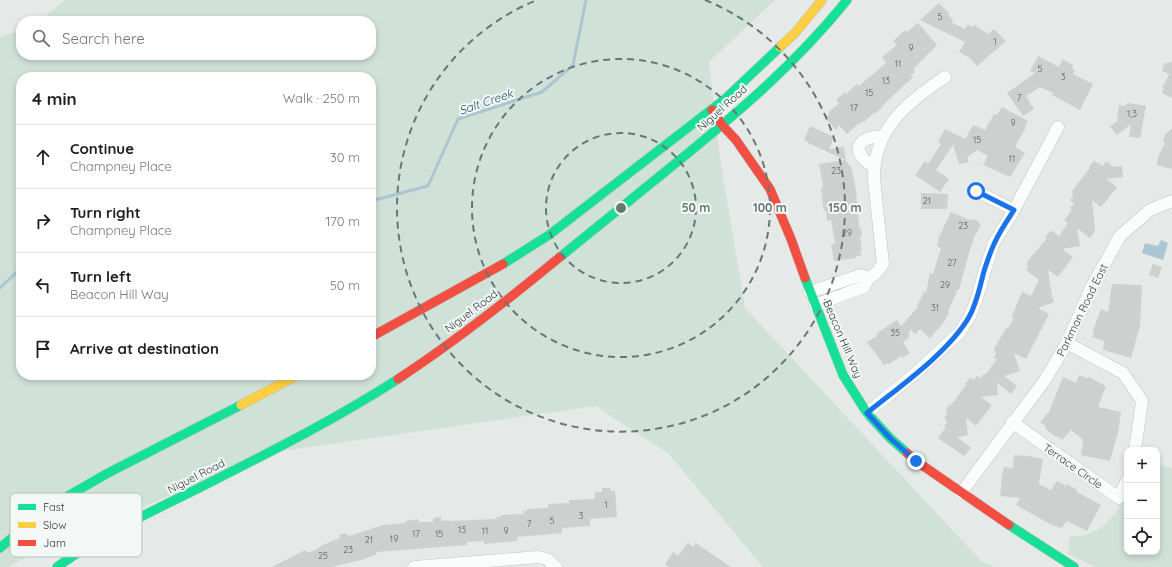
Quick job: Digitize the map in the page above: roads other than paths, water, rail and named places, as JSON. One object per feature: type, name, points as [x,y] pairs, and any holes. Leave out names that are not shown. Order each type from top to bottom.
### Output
[{"type":"main road","name":"Niguel Road","points":[[376,334],[502,265],[549,235],[712,110],[795,33],[822,0]]},
{"type":"main road","name":"Niguel Road","points":[[142,516],[294,440],[369,398],[418,366],[522,288],[722,125],[805,49],[847,0]]},
{"type":"main road","name":"Beacon Hill Way","points":[[712,110],[722,125],[736,140],[770,189],[791,239],[814,305],[843,375],[867,413],[890,438],[916,461],[961,493],[1074,567]]},
{"type":"main road","points":[[73,493],[108,473],[288,380]]},
{"type":"main road","points":[[0,548],[10,539]]},
{"type":"main road","name":"Niguel Road","points":[[57,567],[71,557]]},
{"type":"street","points":[[814,305],[864,287],[869,278],[876,273],[883,264],[878,228],[874,166],[876,152],[883,136],[902,110],[920,94],[945,77]]},
{"type":"street","points":[[867,413],[917,372],[960,332],[970,316],[977,298],[994,243],[1014,210],[1058,127]]},
{"type":"street","points":[[874,166],[864,160],[859,153],[860,145],[868,138],[883,136]]},
{"type":"street","points":[[976,191],[1014,210]]},
{"type":"street","name":"Parkman Road East","points":[[961,493],[1012,422],[1045,380],[1067,343],[1092,286],[1120,236],[1150,210],[1172,201]]},
{"type":"street","points":[[810,292],[861,275],[869,278]]},
{"type":"street","points":[[1067,343],[1124,373],[1142,401],[1135,447]]},
{"type":"street","name":"Terrace Circle","points":[[1012,422],[1118,498],[1126,483]]},
{"type":"street","points":[[414,567],[538,557],[547,559],[555,565]]},
{"type":"water","points":[[1161,240],[1168,243],[1163,260],[1142,253],[1145,243],[1158,246]]},
{"type":"waterway","name":"Salt Creek","points":[[376,200],[428,186],[458,119],[542,92],[573,65],[586,0]]},
{"type":"waterway","name":"Salt Creek","points":[[0,288],[16,273]]}]
